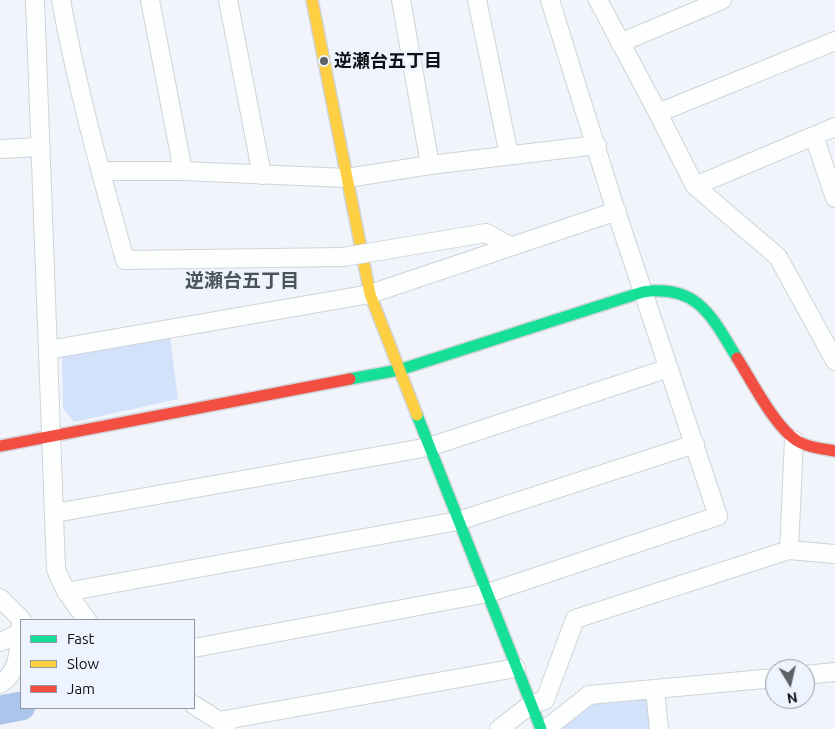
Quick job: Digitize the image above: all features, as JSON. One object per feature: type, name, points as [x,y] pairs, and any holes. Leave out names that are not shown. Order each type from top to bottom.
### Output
[{"type":"street","points":[[35,0],[56,569],[66,592],[86,619]]},
{"type":"street","points":[[61,0],[70,47],[101,171],[126,260],[343,257],[486,233],[510,246]]},
{"type":"street","points":[[150,0],[183,171]]},
{"type":"street","points":[[228,0],[262,175]]},
{"type":"street","points":[[312,0],[370,294],[541,729]]},
{"type":"street","points":[[401,0],[430,165]]},
{"type":"street","points":[[477,0],[509,155]]},
{"type":"street","points":[[195,648],[488,594],[718,516],[643,292],[550,0]]},
{"type":"street","points":[[598,0],[695,186],[778,257],[835,362]]},
{"type":"street","points":[[620,43],[722,0]]},
{"type":"street","points":[[658,113],[835,41]]},
{"type":"street","points":[[695,186],[835,127]]},
{"type":"street","points":[[814,136],[835,198]]},
{"type":"street","points":[[101,171],[183,171],[347,178],[430,165],[597,145]]},
{"type":"street","points":[[0,149],[41,147]]},
{"type":"street","points":[[48,350],[370,294],[617,211]]},
{"type":"street","points":[[0,446],[399,370],[643,292],[657,290],[676,292],[696,302],[710,314],[784,431],[794,440],[807,446],[835,451]]},
{"type":"street","points":[[55,513],[429,447],[669,368]]},
{"type":"street","points":[[789,550],[794,440]]},
{"type":"street","points":[[66,592],[458,521],[695,444]]},
{"type":"street","points":[[499,729],[530,705],[545,700],[575,619],[789,550],[835,554]]},
{"type":"street","points":[[0,598],[20,625]]},
{"type":"street","points":[[0,642],[20,627]]},
{"type":"street","points":[[0,684],[7,680],[14,671],[20,638]]},
{"type":"street","points":[[195,706],[225,725],[516,668]]},
{"type":"street","points":[[815,674],[835,672]]},
{"type":"street","points":[[546,729],[589,696],[765,679]]},
{"type":"street","points":[[655,690],[659,729]]},
{"type":"shaded area","points":[[170,337],[178,399],[74,422],[63,408],[62,356]]},
{"type":"shaded area","points":[[643,696],[651,704],[654,729],[561,729],[595,701]]},
{"type":"waterway","points":[[0,710],[20,706]]},
{"type":"traffic: fast","points":[[350,379],[399,370],[643,292],[662,291],[677,293],[690,299],[711,317],[737,358]]},
{"type":"traffic: fast","points":[[417,415],[541,729]]},
{"type":"traffic: slow","points":[[312,0],[370,294],[417,415]]},
{"type":"traffic: jam","points":[[737,358],[774,417],[792,437],[809,446],[835,451]]},
{"type":"traffic: jam","points":[[0,446],[350,379]]},
{"type":"place","name":"逆瀬台五丁目","points":[[324,61]]},
{"type":"district","name":"逆瀬台五丁目","points":[[242,281]]}]
